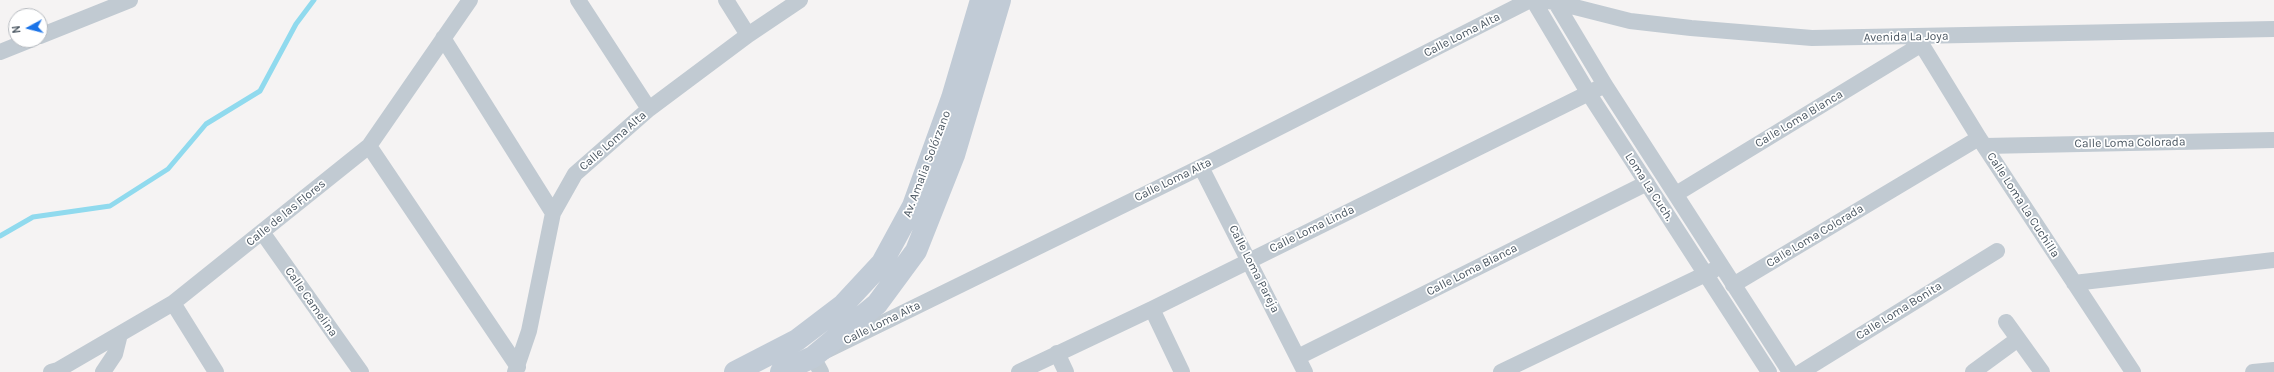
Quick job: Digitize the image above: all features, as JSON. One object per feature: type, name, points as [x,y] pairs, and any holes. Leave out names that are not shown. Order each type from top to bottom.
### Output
[{"type":"main road","name":"Av. Amalia Solórzano","points":[[735,372],[797,340],[843,305],[882,263],[913,206],[952,98],[981,0]]},
{"type":"main road","name":"Av. Amalia Solórzano","points":[[781,372],[817,364],[877,304],[916,251],[954,155],[1000,0]]},
{"type":"street","points":[[48,33],[130,0]]},
{"type":"street","name":"Calle de las Flores","points":[[56,371],[173,303],[370,146],[470,0]]},
{"type":"street","points":[[578,0],[649,109]]},
{"type":"street","points":[[726,0],[748,35]]},
{"type":"street","name":"Calle Loma Alta","points":[[516,370],[529,331],[553,213],[575,174],[649,109],[748,35],[800,0]]},
{"type":"street","name":"Calle Loma Alta","points":[[817,364],[1201,167],[1532,0]]},
{"type":"street","name":"Loma La Cuch.","points":[[1532,0],[1589,94],[1705,274],[1763,370]]},
{"type":"street","name":"Loma La Cuch.","points":[[1550,0],[1790,372]]},
{"type":"street","name":"Avenida La Joya","points":[[1550,0],[1630,21],[1691,28],[1812,38],[1919,40],[2274,29]]},
{"type":"street","points":[[443,38],[553,213]]},
{"type":"street","name":"Calle Loma La Cuchilla","points":[[1919,40],[1982,142],[2133,372]]},
{"type":"street","name":"Calle Loma Blanca","points":[[1676,194],[1919,40]]},
{"type":"street","points":[[0,52],[10,48]]},
{"type":"street","name":"Calle Loma Linda","points":[[1019,372],[1152,309],[1605,85]]},
{"type":"street","name":"Calle Loma Colorada","points":[[1733,285],[1982,142],[2274,140]]},
{"type":"street","points":[[370,146],[516,370]]},
{"type":"street","name":"Calle Loma Pareja","points":[[1201,167],[1250,260],[1305,372]]},
{"type":"street","name":"Calle Loma Blanca","points":[[1298,357],[1647,183]]},
{"type":"street","name":"Calle Camelina","points":[[262,232],[361,372]]},
{"type":"street","name":"Calle Loma Bonita","points":[[1801,372],[1997,251]]},
{"type":"street","points":[[2074,283],[2274,260]]},
{"type":"street","points":[[1501,372],[1721,266]]},
{"type":"street","points":[[173,303],[216,372]]},
{"type":"street","points":[[1152,309],[1182,372]]},
{"type":"street","points":[[2006,322],[2042,372]]},
{"type":"street","points":[[103,372],[115,354],[120,334]]},
{"type":"street","points":[[1973,372],[2018,339]]},
{"type":"street","points":[[1057,353],[1066,372]]},
{"type":"street","points":[[1763,370],[1782,358]]},
{"type":"street","points":[[2253,372],[2274,370]]},
{"type":"waterway","points":[[0,236],[33,217],[110,206],[168,169],[206,124],[260,91],[296,24],[314,0]]}]
